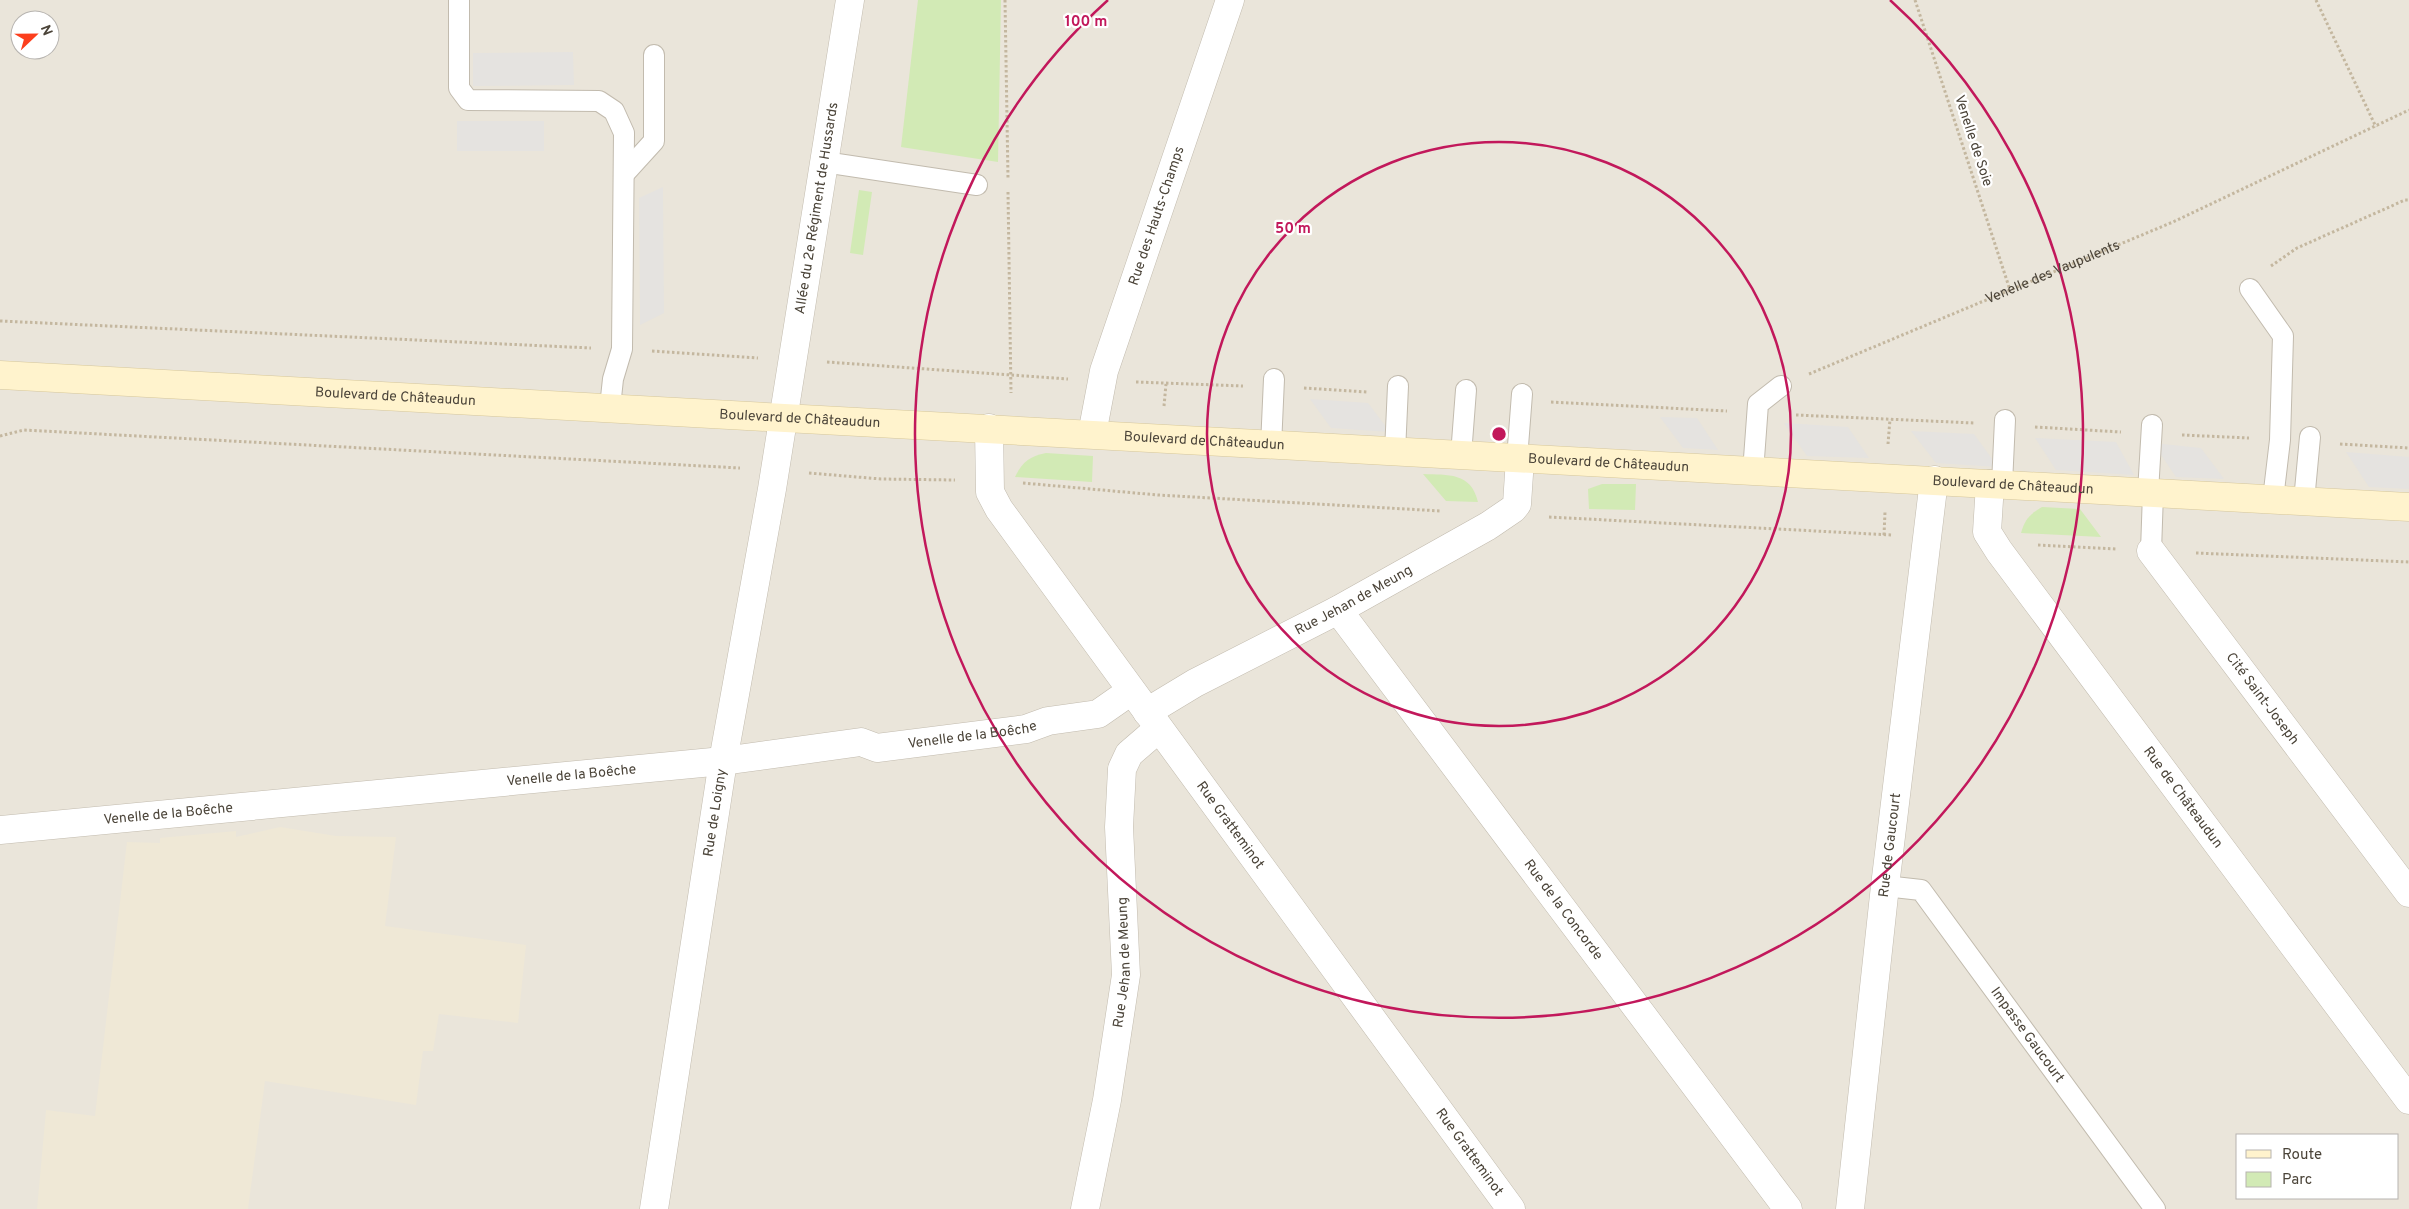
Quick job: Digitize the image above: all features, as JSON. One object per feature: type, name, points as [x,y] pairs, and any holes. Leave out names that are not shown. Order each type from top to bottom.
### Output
[{"type":"main road","name":"Boulevard de Châteaudun","points":[[0,375],[782,416],[1271,446],[1934,480],[2409,507]]},
{"type":"street","name":"Allée du 2e Régiment de Hussards","points":[[782,416],[850,0]]},
{"type":"street","name":"Rue des Hauts-Champs","points":[[1092,434],[1104,371],[1230,0]]},
{"type":"street","name":"Rue de Loigny","points":[[654,1209],[723,761],[772,489],[782,416]]},
{"type":"street","name":"Rue Gratteminot","points":[[989,428],[990,492],[999,510],[1511,1209]]},
{"type":"street","name":"Rue Jehan de Meung","points":[[1085,1209],[1107,1100],[1126,975],[1119,828],[1122,769],[1145,710],[1338,610],[1488,526],[1513,509],[1517,504],[1518,459]]},
{"type":"street","name":"Rue de Gaucourt","points":[[1850,1209],[1885,886],[1934,480]]},
{"type":"street","name":"Rue de Châteaudun","points":[[1996,484],[1987,532],[1999,551],[2409,1100]]},
{"type":"street","name":"Cité Saint-Joseph","points":[[2151,551],[2409,892]]},
{"type":"street","name":"Rue de la Concorde","points":[[1338,610],[1788,1209]]},
{"type":"street","name":"Venelle de la Boêche","points":[[0,830],[723,761],[861,742],[877,748],[1026,729],[1048,721],[1145,710]]},
{"type":"lane","points":[[459,0],[459,88],[468,100],[599,101],[614,111],[624,133],[622,349],[613,379],[610,407]]},
{"type":"lane","points":[[624,174],[654,141],[654,55]]},
{"type":"lane","points":[[824,162],[978,185]]},
{"type":"lane","points":[[2250,289],[2280,329],[2283,336],[2280,440],[2273,500]]},
{"type":"lane","points":[[1271,446],[1274,379]]},
{"type":"lane","points":[[1395,452],[1398,386]]},
{"type":"lane","points":[[1752,472],[1758,404],[1781,386]]},
{"type":"lane","points":[[1461,455],[1466,390]]},
{"type":"lane","points":[[1518,459],[1522,394]]},
{"type":"lane","points":[[1996,484],[2005,423]]},
{"type":"lane","points":[[2151,429],[2151,551]]},
{"type":"lane","points":[[2304,501],[2310,440]]},
{"type":"lane","name":"Impasse Gaucourt","points":[[1885,886],[1920,890],[2155,1209]]},
{"type":"path","points":[[1005,0],[1010,394]]},
{"type":"path","name":"Venelle de Soie","points":[[1915,0],[2010,290]]},
{"type":"path","points":[[2316,0],[2376,127]]},
{"type":"path","name":"Venelle des Vaupulents","points":[[1781,386],[2173,222],[2409,110]]},
{"type":"path","points":[[2263,271],[2297,248],[2405,200],[2409,200]]},
{"type":"path","points":[[0,321],[622,349],[765,359]]},
{"type":"path","points":[[820,361],[1076,379]]},
{"type":"path","points":[[1164,410],[1166,384]]},
{"type":"path","points":[[1757,413],[2151,429],[2280,440]]},
{"type":"path","points":[[1888,452],[1890,419]]},
{"type":"path","points":[[0,436],[24,430],[742,468]]},
{"type":"path","points":[[2310,440],[2409,448]]},
{"type":"path","points":[[806,473],[880,479],[944,479]]},
{"type":"path","points":[[1022,483],[1158,495],[1445,511]]},
{"type":"path","points":[[1884,535],[1885,508]]},
{"type":"path","points":[[1541,518],[1898,536]]},
{"type":"path","points":[[2032,544],[2409,562]]},
{"type":"shaded area","points":[[0,0],[2409,0],[2409,1209],[0,1209]]},
{"type":"shaded area","points":[[573,52],[574,85],[473,86],[473,53]]},
{"type":"shaded area","points":[[457,121],[544,121],[544,151],[457,151]]},
{"type":"shaded area","points":[[663,187],[664,313],[640,325],[639,198]]},
{"type":"shaded area","points":[[1310,399],[1368,403],[1390,432],[1331,428]]},
{"type":"shaded area","points":[[1660,417],[1697,418],[1718,450],[1683,448]]},
{"type":"shaded area","points":[[1784,423],[1848,427],[1869,458],[1807,456]]},
{"type":"shaded area","points":[[1911,431],[1974,434],[1998,467],[1936,463]]},
{"type":"shaded area","points":[[2035,438],[2116,442],[2134,475],[2056,470]]},
{"type":"shaded area","points":[[2153,443],[2201,448],[2224,479],[2176,477]]},
{"type":"shaded area","points":[[2346,452],[2409,457],[2409,489],[2369,487]]},
{"type":"shaded area","points":[[280,827],[336,836],[396,837],[385,926],[526,945],[518,1023],[439,1014],[433,1051],[423,1051],[416,1105],[265,1081],[248,1209],[37,1209],[46,1110],[95,1116],[127,842],[160,843],[160,838],[236,831],[236,837]]},
{"type":"green space","points":[[918,0],[1001,0],[998,162],[901,147]]},
{"type":"green space","points":[[859,190],[872,192],[863,255],[850,253]]},
{"type":"green space","points":[[1046,453],[1093,456],[1092,482],[1015,477],[1027,461],[1035,456]]},
{"type":"green space","points":[[1423,474],[1450,475],[1464,480],[1475,492],[1478,502],[1446,501]]},
{"type":"green space","points":[[1602,484],[1636,484],[1635,510],[1589,509],[1588,489]]},
{"type":"green space","points":[[2042,507],[2080,509],[2101,537],[2021,533],[2028,517]]}]
